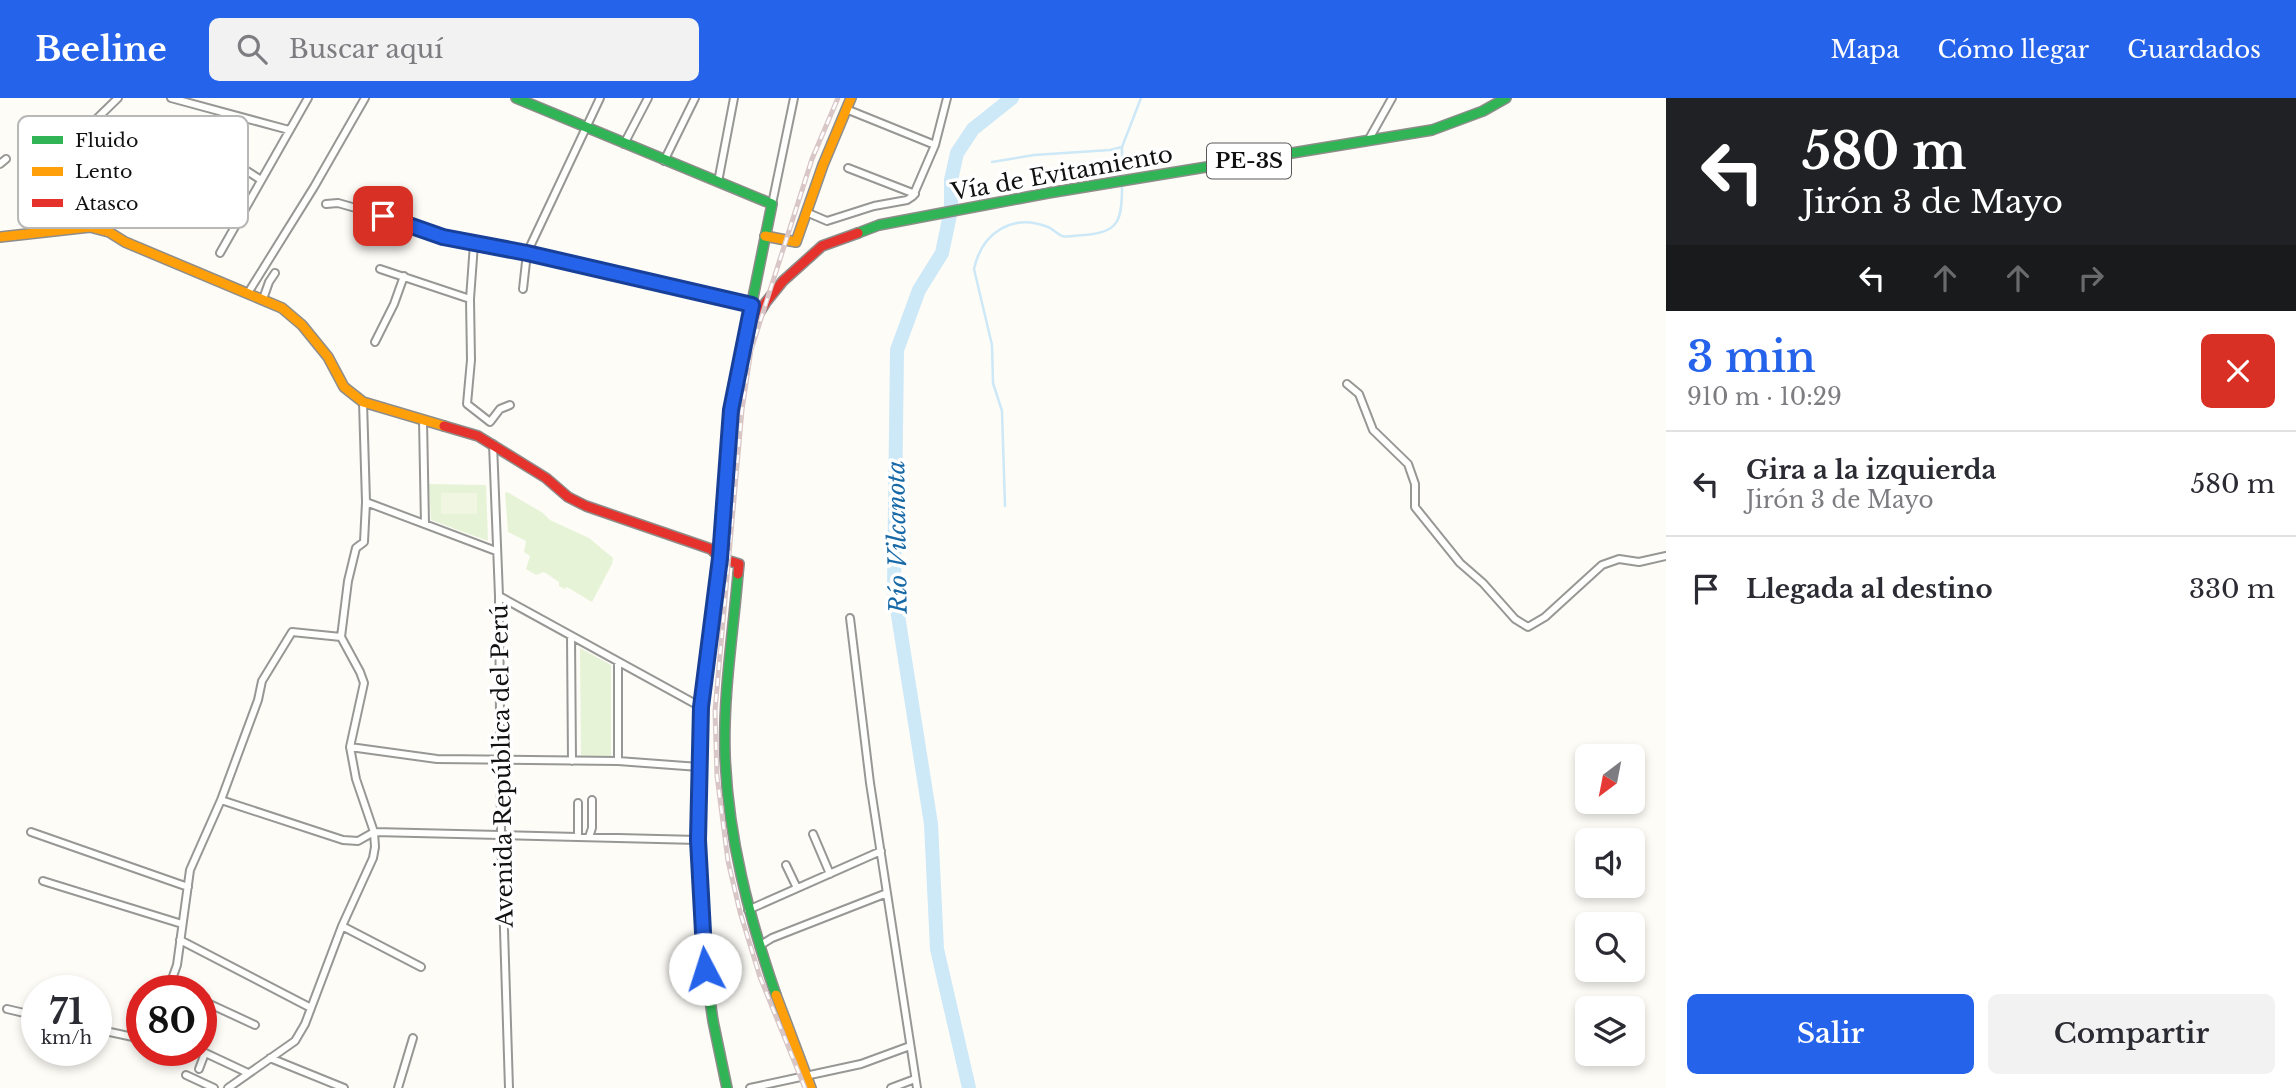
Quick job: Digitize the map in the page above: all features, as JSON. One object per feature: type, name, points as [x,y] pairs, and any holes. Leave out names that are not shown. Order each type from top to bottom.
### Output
[{"type":"main road","points":[[516,98],[772,204],[765,236],[757,306]]},
{"type":"main road","points":[[796,242],[851,98]]},
{"type":"main road","name":"Vía de Evitamiento","points":[[720,558],[731,410],[745,335],[757,306],[822,246],[860,231],[987,204],[1432,130],[1483,111],[1506,98]]},
{"type":"main road","points":[[0,237],[81,228]]},
{"type":"main road","points":[[94,228],[109,232],[125,242],[282,308],[302,325],[328,357],[344,387],[363,402],[478,436],[546,478],[568,497],[586,506],[712,550],[720,558],[739,564],[725,754],[729,816],[741,890],[789,1036],[811,1088]]},
{"type":"main road","points":[[765,236],[796,242],[810,255]]},
{"type":"main road","name":"PE-3S","points":[[720,558],[701,707],[698,840],[703,952],[713,1021],[727,1088]]},
{"type":"street","points":[[101,116],[118,98]]},
{"type":"street","points":[[171,98],[237,116]]},
{"type":"street","points":[[248,203],[308,98]]},
{"type":"street","points":[[248,293],[365,98]]},
{"type":"street","points":[[523,289],[527,253],[600,98]]},
{"type":"street","points":[[624,144],[648,98]]},
{"type":"street","points":[[664,161],[695,98]]},
{"type":"street","points":[[718,182],[734,98]]},
{"type":"street","points":[[772,204],[794,98]]},
{"type":"street","points":[[806,212],[827,221],[874,206],[907,200],[915,194],[934,145],[947,98]]},
{"type":"street","points":[[1367,141],[1392,98]]},
{"type":"street","points":[[846,109],[934,145]]},
{"type":"street","points":[[248,119],[289,130]]},
{"type":"street","points":[[848,168],[915,194]]},
{"type":"street","points":[[248,174],[261,180]]},
{"type":"street","points":[[326,204],[338,203],[474,244],[527,253],[757,306]]},
{"type":"street","points":[[220,253],[234,228]]},
{"type":"street","points":[[474,244],[467,404],[490,422],[500,409],[510,405]]},
{"type":"street","points":[[380,269],[470,299]]},
{"type":"street","points":[[263,299],[275,272]]},
{"type":"street","points":[[375,342],[391,311],[404,276]]},
{"type":"street","points":[[1347,384],[1359,394],[1373,430],[1408,464],[1415,484],[1415,507],[1460,563],[1483,583],[1515,620],[1528,627],[1545,617],[1602,565],[1619,559],[1639,562],[1666,556]]},
{"type":"street","points":[[228,1087],[295,1041],[305,1024],[342,926],[373,858],[374,832],[356,779],[350,747],[364,683],[341,637],[348,581],[356,548],[365,542],[363,402]]},
{"type":"street","points":[[423,420],[425,524]]},
{"type":"street","name":"Avenida República del Perú","points":[[494,444],[502,761],[501,835],[509,1088]]},
{"type":"street","points":[[366,502],[496,551]]},
{"type":"street","points":[[499,596],[701,707]]},
{"type":"street","points":[[850,618],[881,851],[917,1088]]},
{"type":"street","points":[[174,975],[190,870],[221,800],[258,700],[262,681],[292,632],[341,637]]},
{"type":"street","points":[[571,636],[572,761]]},
{"type":"street","points":[[618,662],[618,761]]},
{"type":"street","points":[[350,747],[437,759],[618,761],[699,767]]},
{"type":"street","points":[[221,800],[343,840],[358,841],[374,832],[698,840]]},
{"type":"street","points":[[589,837],[592,828],[592,800]]},
{"type":"street","points":[[578,803],[578,837]]},
{"type":"street","points":[[31,832],[188,887]]},
{"type":"street","points":[[813,834],[830,874]]},
{"type":"street","points":[[748,910],[881,851]]},
{"type":"street","points":[[786,865],[797,888]]},
{"type":"street","points":[[43,881],[183,924]]},
{"type":"street","points":[[759,946],[772,938],[887,893]]},
{"type":"street","points":[[342,926],[421,967]]},
{"type":"street","points":[[180,940],[311,1008]]},
{"type":"street","points":[[217,1008],[255,1026]]},
{"type":"street","points":[[7,1009],[21,1012]]},
{"type":"street","points":[[398,1088],[413,1038]]},
{"type":"street","points":[[750,1088],[861,1064],[910,1046]]},
{"type":"street","points":[[270,1058],[344,1088]]},
{"type":"street","points":[[217,1059],[248,1073]]},
{"type":"street","points":[[221,1073],[225,1063]]},
{"type":"street","points":[[186,1075],[212,1088]]},
{"type":"street","points":[[891,1088],[915,1079]]},
{"type":"green space","points":[[429,484],[486,485],[488,541],[431,520]]},
{"type":"green space","points":[[507,492],[550,520],[589,538],[613,558],[592,602],[567,587],[565,589],[559,586],[559,582],[544,572],[536,575],[526,569],[530,556],[524,552],[526,541],[508,532]]},
{"type":"green space","points":[[441,493],[477,493],[477,514],[441,514]]},
{"type":"green space","points":[[580,648],[611,665],[611,758],[581,757]]},
{"type":"waterway","name":"Río Vilcanota","points":[[969,1088],[937,949],[931,824],[894,590],[897,350],[919,290],[942,253],[951,210],[951,180],[957,153],[973,129],[1012,98]]},
{"type":"waterway","points":[[1122,174],[1122,147],[1141,98]]},
{"type":"waterway","points":[[992,162],[1034,155],[1122,147]]},
{"type":"waterway","points":[[1005,506],[1002,411],[993,383],[992,345],[974,269],[978,256],[992,236],[1011,224],[1035,223],[1064,237],[1095,234],[1111,228],[1119,217],[1122,188]]},
{"type":"railway","points":[[805,1088],[760,977],[740,912],[728,861],[717,776],[715,711],[742,410],[751,350],[812,159],[838,98]]},
{"type":"traffic: fast","points":[[516,98],[772,204],[747,327]]},
{"type":"traffic: fast","points":[[858,233],[879,225],[1048,193],[1432,130],[1483,111],[1506,98]]},
{"type":"traffic: fast","points":[[727,1088],[713,1021],[703,952],[698,840],[701,707],[720,558],[729,435]]},
{"type":"traffic: fast","points":[[738,574],[725,710],[727,786],[742,877],[776,995]]},
{"type":"traffic: slow","points":[[765,236],[796,242],[823,165],[851,98]]},
{"type":"traffic: slow","points":[[0,237],[81,228]]},
{"type":"traffic: slow","points":[[94,228],[109,232],[125,242],[282,308],[302,325],[328,357],[344,387],[363,402],[444,426]]},
{"type":"traffic: slow","points":[[776,995],[811,1088]]},
{"type":"traffic: jam","points":[[729,435],[731,409],[745,335],[766,302],[783,281],[822,246],[858,233]]},
{"type":"traffic: jam","points":[[444,426],[478,436],[546,478],[568,497],[586,506],[711,549],[720,558],[739,564],[738,574]]},
{"type":"route","points":[[383,216],[443,237],[527,253],[752,305],[731,410],[720,558],[701,707],[698,840],[705,969]]}]
